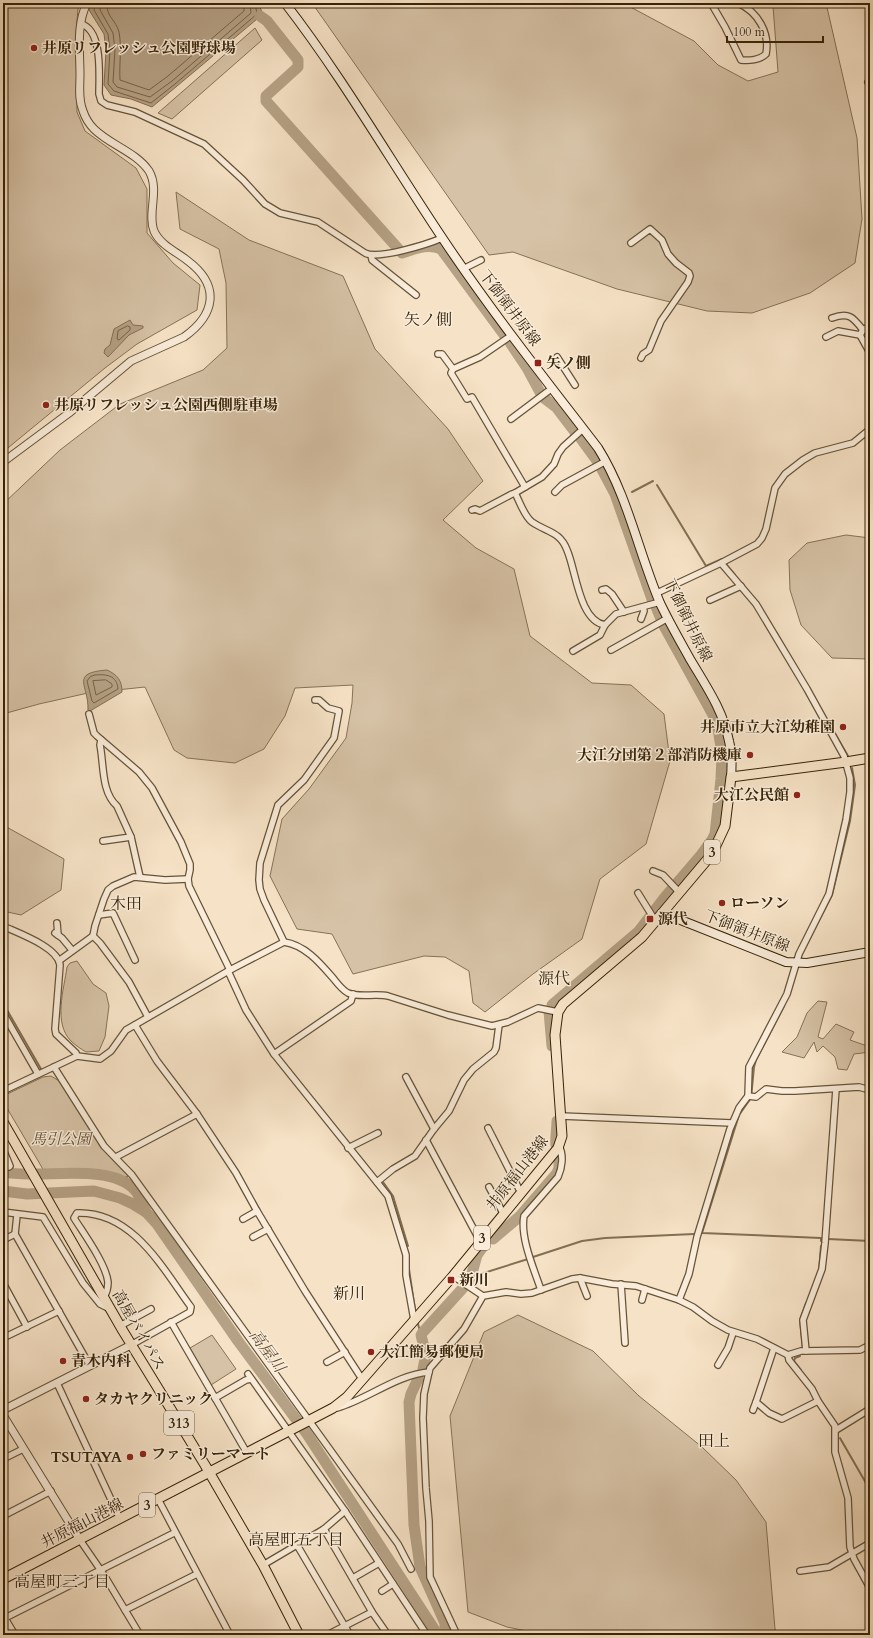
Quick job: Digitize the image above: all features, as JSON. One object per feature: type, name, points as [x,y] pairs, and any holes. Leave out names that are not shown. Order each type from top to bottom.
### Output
[{"type":"main road","name":"下御領井原線","points":[[285,3],[323,55],[463,269],[583,430],[624,501],[660,602],[710,692],[722,718],[730,747],[731,777]]},
{"type":"main road","points":[[731,777],[870,758]]},
{"type":"main road","name":"3","points":[[558,1012],[563,1004],[637,942],[653,917],[663,913],[676,888],[712,854],[720,838],[728,810],[731,777]]},
{"type":"main road","name":"下御領井原線","points":[[663,913],[775,958],[795,964],[869,954]]},
{"type":"main road","name":"井原福山港線","points":[[3,1579],[309,1421],[333,1408],[347,1397],[452,1276],[559,1146],[562,1136],[555,1035],[558,1012]]},
{"type":"main road","name":"高屋バイパス","points":[[3,1122],[131,1345],[263,1565],[299,1635]]},
{"type":"street","points":[[3,462],[69,413],[130,361],[184,337],[191,332],[201,323],[210,307],[211,297],[203,275],[189,261],[170,248],[155,232],[153,222],[154,186],[149,171],[133,156],[101,136],[92,127],[83,111],[80,94],[81,24],[83,12],[87,3]]},
{"type":"street","points":[[710,3],[725,27],[740,60],[762,58],[766,54],[767,45],[760,23],[746,7],[738,3]]},
{"type":"street","points":[[81,24],[87,27],[97,43],[99,59],[98,94],[104,104],[135,112],[204,144],[243,180],[265,204],[280,213],[318,222],[371,256],[399,251],[442,238]]},
{"type":"street","points":[[631,243],[650,229],[662,240],[668,254],[676,263],[689,273],[690,276],[688,282],[661,321],[649,350],[643,354],[641,358]]},
{"type":"street","points":[[378,255],[378,265]]},
{"type":"street","points":[[371,256],[372,260],[416,294]]},
{"type":"street","points":[[463,269],[481,260]]},
{"type":"street","points":[[832,318],[840,315],[848,315],[855,320],[870,352]]},
{"type":"street","points":[[826,337],[838,331],[862,333],[870,326]]},
{"type":"street","points":[[453,369],[480,357],[512,334]]},
{"type":"street","points":[[438,354],[442,354],[453,369],[451,373],[467,399],[472,397],[525,487]]},
{"type":"street","points":[[557,357],[575,385]]},
{"type":"street","points":[[511,419],[551,389]]},
{"type":"street","points":[[657,593],[752,547],[762,538],[766,529],[772,495],[779,481],[785,474],[815,453],[853,443],[870,429]]},
{"type":"street","points":[[472,510],[475,508],[480,511],[542,477],[554,464],[563,447],[583,430]]},
{"type":"street","points":[[555,492],[562,484],[602,464]]},
{"type":"street","points":[[515,493],[531,521],[554,532],[564,543],[571,558],[578,585],[588,613],[598,624],[605,625]]},
{"type":"street","points":[[721,563],[756,604],[785,650],[846,762],[850,778],[849,805],[833,879],[825,904],[795,964],[787,994],[749,1067],[750,1097]]},
{"type":"street","points":[[710,600],[741,586]]},
{"type":"street","points":[[602,590],[608,590],[624,612]]},
{"type":"street","points":[[574,651],[600,635],[605,625],[616,614],[660,602]]},
{"type":"street","points":[[641,619],[644,611],[643,607]]},
{"type":"street","points":[[611,650],[668,618]]},
{"type":"street","points":[[315,700],[319,700],[328,708],[339,711],[335,736],[304,780],[278,805],[259,871],[260,890],[284,942],[307,952],[318,961],[346,992],[353,994],[379,994],[388,996],[486,1025],[499,1025],[538,1008],[558,1012]]},
{"type":"street","points":[[89,714],[94,733],[136,769],[152,788],[181,842],[190,864],[188,879],[192,892],[246,1010],[274,1054],[388,1196],[406,1254],[406,1275],[414,1320]]},
{"type":"street","points":[[101,740],[100,745],[106,787],[113,803],[117,806],[131,837],[140,877]]},
{"type":"street","points":[[103,841],[131,837]]},
{"type":"street","points":[[653,871],[663,875],[676,888]]},
{"type":"street","points":[[77,1056],[76,1053],[56,1034],[55,1029],[60,960],[93,936],[108,890],[113,886],[134,877],[165,880],[188,879]]},
{"type":"street","points":[[638,893],[653,917]]},
{"type":"street","points":[[99,915],[112,913],[135,960]]},
{"type":"street","points":[[57,923],[56,934],[72,950]]},
{"type":"street","points":[[3,926],[37,942],[52,952],[60,960]]},
{"type":"street","points":[[93,936],[129,982],[148,1017]]},
{"type":"street","points":[[3,1091],[77,1056],[100,1059],[111,1051],[126,1030],[229,971],[284,942]]},
{"type":"street","points":[[274,1054],[351,1001],[353,994]]},
{"type":"street","points":[[3,1013],[38,1074]]},
{"type":"street","points":[[135,1025],[157,1061],[236,1172],[257,1211],[305,1290],[362,1379]]},
{"type":"street","points":[[377,1182],[393,1169],[415,1156],[434,1129],[450,1111],[464,1080],[473,1069],[494,1052],[496,1048],[499,1025]]},
{"type":"street","points":[[54,1067],[104,1146],[132,1175],[398,1544],[412,1569]]},
{"type":"street","points":[[406,1077],[434,1129]]},
{"type":"street","points":[[679,1300],[689,1274],[699,1230],[732,1123],[739,1108],[750,1097],[756,1097],[766,1088],[782,1091],[859,1087],[870,1090]]},
{"type":"street","points":[[806,1351],[803,1320],[822,1269],[825,1243],[836,1089]]},
{"type":"street","points":[[116,1157],[196,1114]]},
{"type":"street","points":[[561,1116],[732,1123]]},
{"type":"street","points":[[488,1128],[521,1193]]},
{"type":"street","points":[[348,1148],[378,1133]]},
{"type":"street","points":[[426,1140],[480,1241]]},
{"type":"street","points":[[541,1290],[526,1241],[523,1220],[524,1216],[558,1177],[561,1171],[562,1156],[559,1146]]},
{"type":"street","points":[[3,1150],[10,1166],[9,1168],[3,1167]]},
{"type":"street","points":[[489,1187],[503,1213]]},
{"type":"street","points":[[243,1219],[257,1211]]},
{"type":"street","points":[[3,1212],[17,1215],[43,1217],[88,1289],[100,1304],[110,1309]]},
{"type":"street","points":[[3,1410],[131,1345],[190,1312],[191,1307],[148,1247],[135,1235],[107,1219],[77,1213],[74,1218],[102,1266],[108,1281],[108,1290],[104,1297]]},
{"type":"street","points":[[17,1215],[15,1234],[90,1366]]},
{"type":"street","points":[[253,1237],[268,1229]]},
{"type":"street","points":[[3,1240],[15,1234]]},
{"type":"street","points":[[452,1276],[483,1296],[506,1292],[526,1294],[572,1279],[580,1278],[645,1289],[679,1300],[693,1307],[712,1321],[733,1333],[757,1339],[788,1355],[806,1351],[860,1350],[870,1345]]},
{"type":"street","points":[[580,1278],[587,1296]]},
{"type":"street","points":[[3,1283],[27,1327]]},
{"type":"street","points":[[621,1284],[625,1343]]},
{"type":"street","points":[[642,1300],[645,1289]]},
{"type":"street","points":[[457,1635],[430,1577],[429,1521],[423,1418],[424,1394],[430,1368],[464,1329],[483,1296]]},
{"type":"street","points":[[120,1326],[151,1309]]},
{"type":"street","points":[[3,1338],[59,1311]]},
{"type":"street","points":[[171,1322],[246,1453]]},
{"type":"street","points":[[718,1364],[728,1348],[733,1333]]},
{"type":"street","points":[[753,1410],[774,1348]]},
{"type":"street","points":[[327,1362],[345,1352]]},
{"type":"street","points":[[788,1355],[789,1360],[812,1389],[836,1430],[835,1452],[848,1498],[851,1554],[870,1588]]},
{"type":"street","points":[[333,1408],[338,1408],[356,1401],[399,1380],[429,1372]]},
{"type":"street","points":[[215,1398],[246,1380],[250,1376],[290,1430],[427,1635]]},
{"type":"street","points":[[57,1383],[120,1519]]},
{"type":"street","points":[[756,1402],[768,1413],[782,1419],[818,1401]]},
{"type":"street","points":[[836,1430],[870,1409]]},
{"type":"street","points":[[3,1415],[140,1635]]},
{"type":"street","points":[[3,1459],[23,1448]]},
{"type":"street","points":[[3,1516],[51,1491]]},
{"type":"street","points":[[158,1500],[174,1533],[230,1635]]},
{"type":"street","points":[[263,1565],[324,1529],[345,1511]]},
{"type":"street","points":[[324,1529],[372,1612],[388,1635]]},
{"type":"street","points":[[15,1635],[4,1616],[174,1533]]},
{"type":"street","points":[[800,1571],[829,1567],[870,1543]]},
{"type":"street","points":[[297,1545],[350,1635]]},
{"type":"street","points":[[353,1578],[379,1563]]},
{"type":"street","points":[[125,1610],[197,1574]]},
{"type":"street","points":[[382,1591],[393,1584]]},
{"type":"street","points":[[327,1635],[372,1612]]},
{"type":"green space","points":[[3,3],[80,3],[76,33],[77,112],[85,131],[136,168],[147,189],[147,233],[173,263],[200,285],[197,310],[137,344],[105,368],[3,452]]},
{"type":"green space","points":[[312,3],[623,3],[694,41],[718,65],[748,81],[778,72],[773,6],[775,3],[826,3],[857,138],[862,219],[855,263],[810,293],[752,313],[707,311],[617,289],[513,252],[489,255]]},
{"type":"green space","points":[[255,28],[262,40],[172,119],[158,113]]},
{"type":"green space","points":[[176,192],[249,240],[343,276],[375,349],[448,429],[483,481],[443,520],[476,548],[514,569],[530,636],[592,683],[631,685],[664,714],[670,761],[646,844],[600,879],[582,939],[533,974],[485,1012],[473,1003],[469,971],[445,957],[424,956],[353,974],[332,934],[297,929],[270,876],[282,819],[309,789],[346,738],[352,703],[353,685],[295,688],[285,716],[264,749],[235,763],[187,758],[174,750],[145,687],[88,693],[3,714],[3,504],[60,450],[120,404],[203,370],[227,348],[226,283],[219,249],[180,229]]},
{"type":"green space","points":[[846,535],[870,538],[870,659],[832,658],[801,625],[790,590],[789,560],[807,543]]},
{"type":"green space","points":[[3,825],[64,859],[61,890],[21,915],[3,911]]},
{"type":"green space","points":[[77,961],[93,984],[106,993],[109,1006],[105,1037],[99,1051],[86,1052],[78,1047],[71,1041],[62,1025],[61,1006],[67,967],[70,963]]},
{"type":"green space","points":[[818,1001],[827,1002],[818,1037],[823,1039],[836,1024],[854,1032],[850,1040],[870,1047],[870,1052],[854,1054],[847,1070],[838,1069],[835,1057],[823,1046],[817,1052],[814,1042],[804,1058],[782,1052],[797,1037],[807,1013]]},
{"type":"green space","name":"馬引公園","points":[[51,1076],[61,1082],[101,1146],[128,1176],[125,1181],[115,1176],[96,1171],[44,1171],[4,1103],[3,1096],[43,1077]]},
{"type":"green space","points":[[518,1315],[593,1351],[639,1396],[702,1447],[736,1480],[766,1522],[775,1629],[780,1635],[547,1635],[507,1627],[468,1612],[450,1416],[484,1332]]},
{"type":"green space","points":[[212,1335],[236,1369],[211,1385],[190,1348]]},
{"type":"water","points":[[93,3],[258,3],[263,14],[152,107],[131,99],[111,95],[104,85],[106,50],[104,34],[89,10]]},
{"type":"water","points":[[130,320],[133,325],[143,326],[143,328],[129,335],[108,357],[104,353],[105,349],[110,345],[114,329]]},
{"type":"water","points":[[107,670],[119,679],[122,692],[90,711],[88,710],[88,701],[84,682],[85,677],[88,674]]},
{"type":"waterway","points":[[260,16],[267,21],[298,60],[298,67],[266,96],[266,101],[402,253],[416,248],[436,247],[441,249],[505,336]]},
{"type":"waterway","points":[[509,341],[527,368],[541,394]]},
{"type":"waterway","points":[[544,398],[556,407],[575,432]]},
{"type":"waterway","points":[[579,436],[598,462],[615,494],[653,602]]},
{"type":"waterway","points":[[632,492],[653,481]]},
{"type":"waterway","points":[[657,485],[706,566],[722,559]]},
{"type":"waterway","points":[[725,563],[735,575]]},
{"type":"waterway","points":[[656,607],[661,619]]},
{"type":"waterway","points":[[552,1005],[638,932],[665,897],[701,855],[715,834],[722,754],[717,722],[663,624]]},
{"type":"waterway","points":[[776,632],[848,756]]},
{"type":"waterway","points":[[801,956],[832,895],[850,821],[855,785],[852,768]]},
{"type":"waterway","points":[[3,1003],[41,1069]]},
{"type":"waterway","points":[[784,1006],[756,1060],[751,1098],[739,1115],[702,1233],[821,1238],[821,1241]]},
{"type":"waterway","points":[[549,1011],[552,1046]]},
{"type":"waterway","points":[[556,1145],[557,1121]]},
{"type":"waterway","points":[[493,1239],[519,1217],[557,1173],[559,1168],[559,1155]]},
{"type":"waterway","points":[[3,1172],[18,1174],[72,1173],[108,1176],[123,1181],[135,1190],[146,1212]]},
{"type":"waterway","points":[[126,1177],[135,1190]]},
{"type":"waterway","points":[[383,1182],[393,1196],[408,1246]]},
{"type":"waterway","name":"高屋川","points":[[3,1191],[27,1194],[94,1191],[120,1198],[146,1212],[157,1224],[238,1341],[307,1434],[438,1635]]},
{"type":"waterway","points":[[533,1257],[582,1241],[605,1238],[694,1234]]},
{"type":"waterway","points":[[828,1239],[870,1241]]},
{"type":"waterway","points":[[468,1282],[471,1277],[477,1255],[484,1245]]},
{"type":"waterway","points":[[819,1271],[821,1246]]},
{"type":"waterway","points":[[471,1277],[528,1259]]},
{"type":"waterway","points":[[409,1269],[415,1310]]},
{"type":"waterway","points":[[423,1369],[426,1355],[421,1335],[463,1288]]},
{"type":"waterway","points":[[803,1349],[800,1320],[806,1303]]},
{"type":"waterway","points":[[418,1324],[421,1335]]},
{"type":"waterway","points":[[800,1356],[795,1358],[794,1361],[801,1370]]},
{"type":"waterway","points":[[418,1379],[409,1402],[414,1525],[420,1567],[445,1623],[445,1635]]},
{"type":"waterway","points":[[840,1438],[870,1490]]},
{"type":"place","name":"井原リフレッシュ公園野球場","points":[[34,48]]},
{"type":"place","name":"矢ノ側","points":[[538,363]]},
{"type":"place","name":"井原リフレッシュ公園西側駐車場","points":[[46,405]]},
{"type":"place","name":"井原市立大江幼稚園","points":[[843,727]]},
{"type":"place","name":"大江分団第２部消防機庫","points":[[750,755]]},
{"type":"place","name":"大江公民館","points":[[797,795]]},
{"type":"place","name":"ローソン","points":[[722,903]]},
{"type":"place","name":"源代","points":[[650,919]]},
{"type":"place","name":"新川","points":[[451,1280]]},
{"type":"place","name":"大江簡易郵便局","points":[[371,1352]]},
{"type":"place","name":"青木内科","points":[[63,1361]]},
{"type":"place","name":"タカヤクリニック","points":[[86,1399]]},
{"type":"place","name":"ファミリーマート","points":[[143,1454]]},
{"type":"place","name":"TSUTAYA","points":[[130,1457]]},
{"type":"district","name":"矢ノ側","points":[[428,320]]},
{"type":"district","name":"木田","points":[[126,904]]},
{"type":"district","name":"源代","points":[[554,979]]},
{"type":"district","name":"新川","points":[[349,1294]]},
{"type":"district","name":"田上","points":[[714,1441]]},
{"type":"district","name":"高屋町五丁目","points":[[296,1540]]},
{"type":"district","name":"高屋町三丁目","points":[[62,1582]]}]
